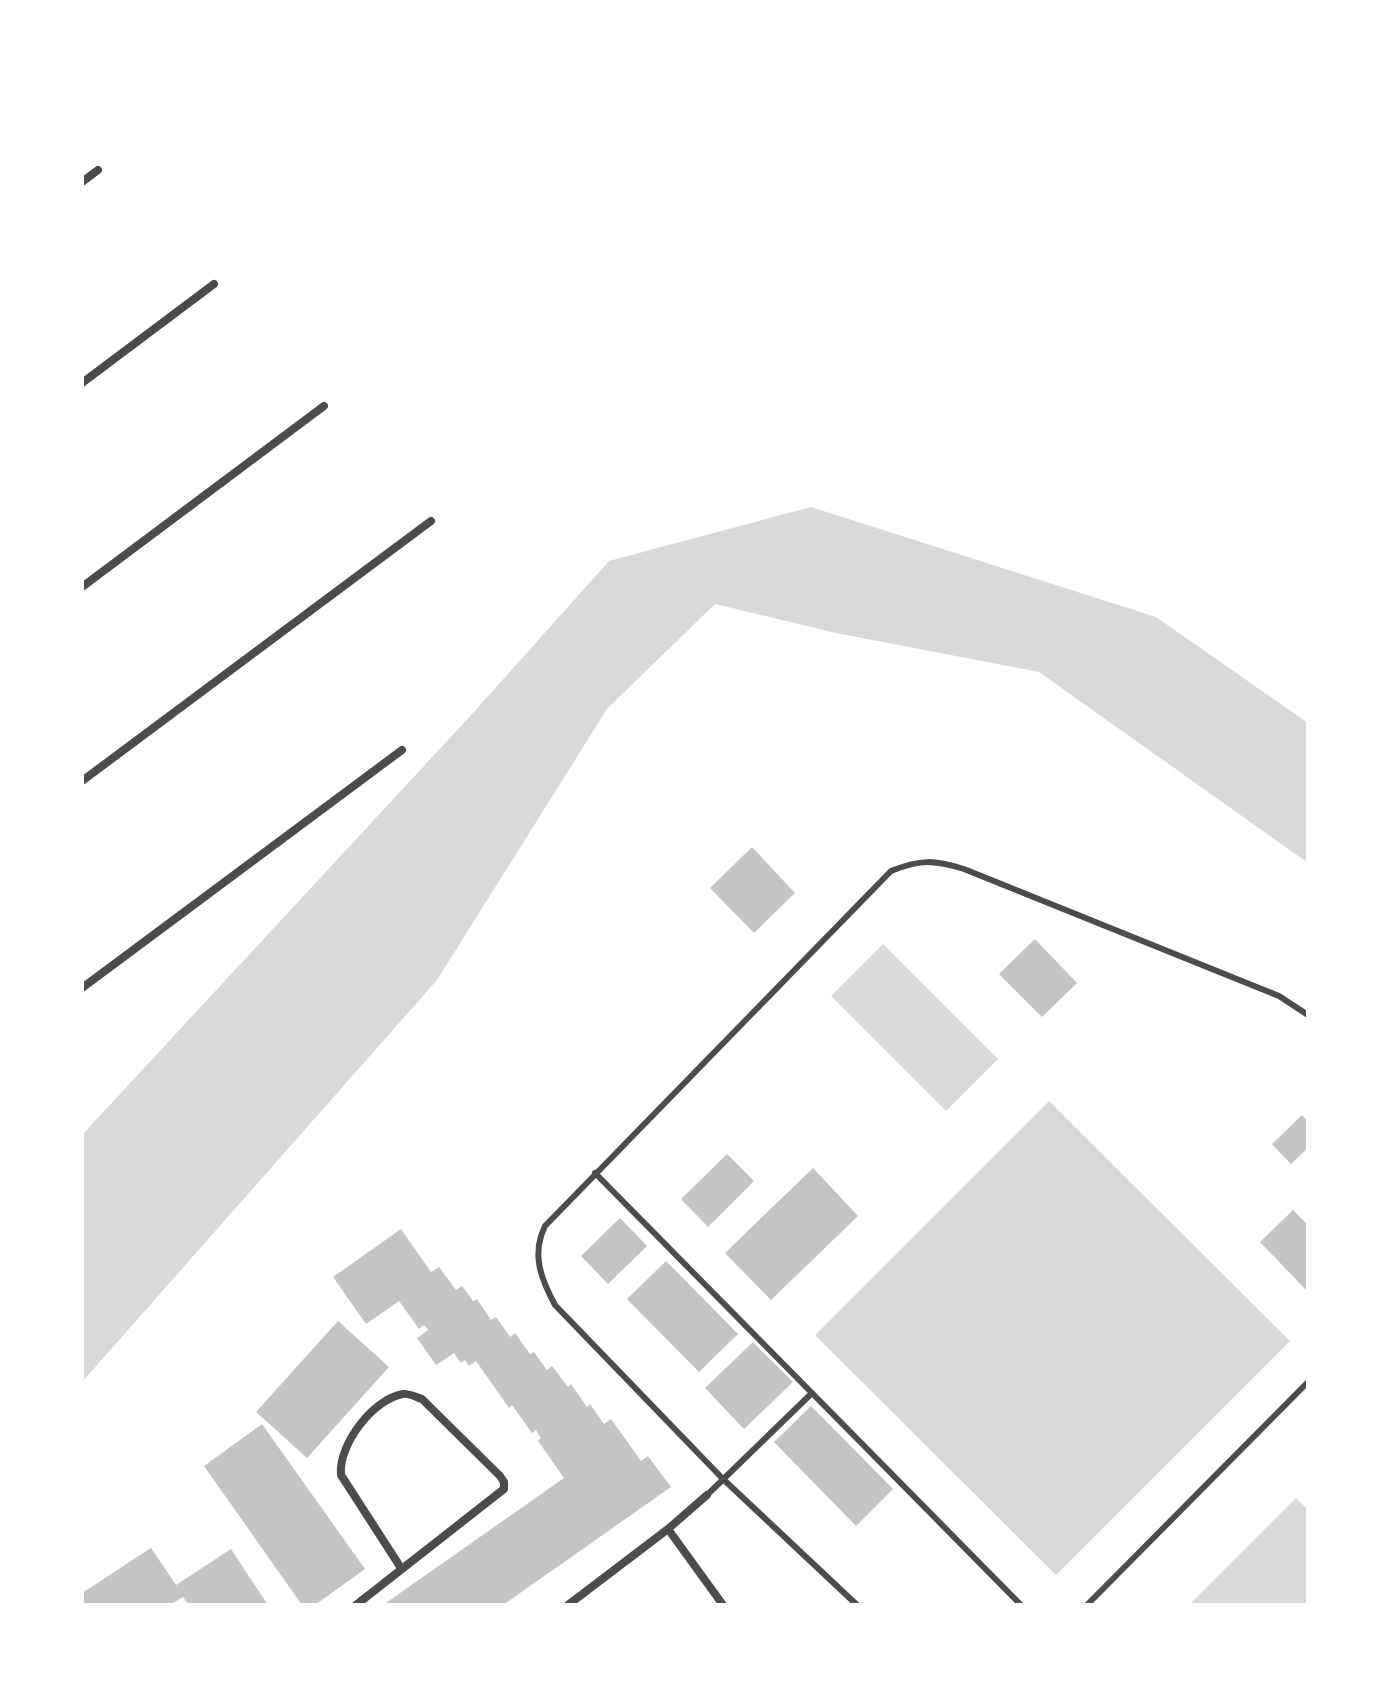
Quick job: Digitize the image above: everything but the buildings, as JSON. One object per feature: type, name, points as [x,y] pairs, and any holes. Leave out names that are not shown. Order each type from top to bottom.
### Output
[{"type":"street","points":[[82,182],[98,170]]},
{"type":"street","points":[[82,383],[214,284]]},
{"type":"street","points":[[82,587],[324,406]]},
{"type":"street","points":[[82,781],[431,521]]},
{"type":"street","points":[[82,988],[402,750]]},
{"type":"street","points":[[356,1605],[504,1489],[500,1476],[422,1399],[406,1393],[385,1400],[354,1432],[340,1463],[341,1475],[401,1568]]},
{"type":"street","points":[[568,1605],[668,1529],[707,1495]]},
{"type":"street","points":[[668,1529],[723,1605]]},
{"type":"lane","points":[[857,1605],[723,1479],[555,1305],[545,1287],[537,1261],[537,1240],[545,1226],[558,1209],[891,871],[914,862],[937,861],[964,869],[1279,996],[1308,1015]]},
{"type":"lane","points":[[595,1173],[1021,1605]]},
{"type":"lane","points":[[1087,1605],[1308,1382]]},
{"type":"lane","points":[[707,1495],[812,1393]]},
{"type":"shaded area","points":[[811,507],[1156,617],[1308,723],[1308,863],[1039,672],[836,633],[715,604],[607,709],[437,980],[82,1382],[82,1135],[473,713],[609,561]]},
{"type":"shaded area","points":[[883,944],[998,1059],[946,1111],[831,996]]},
{"type":"shaded area","points":[[1049,1101],[1290,1341],[1056,1575],[815,1335]]},
{"type":"shaded area","points":[[1296,1498],[1308,1510],[1308,1605],[1189,1605]]}]
